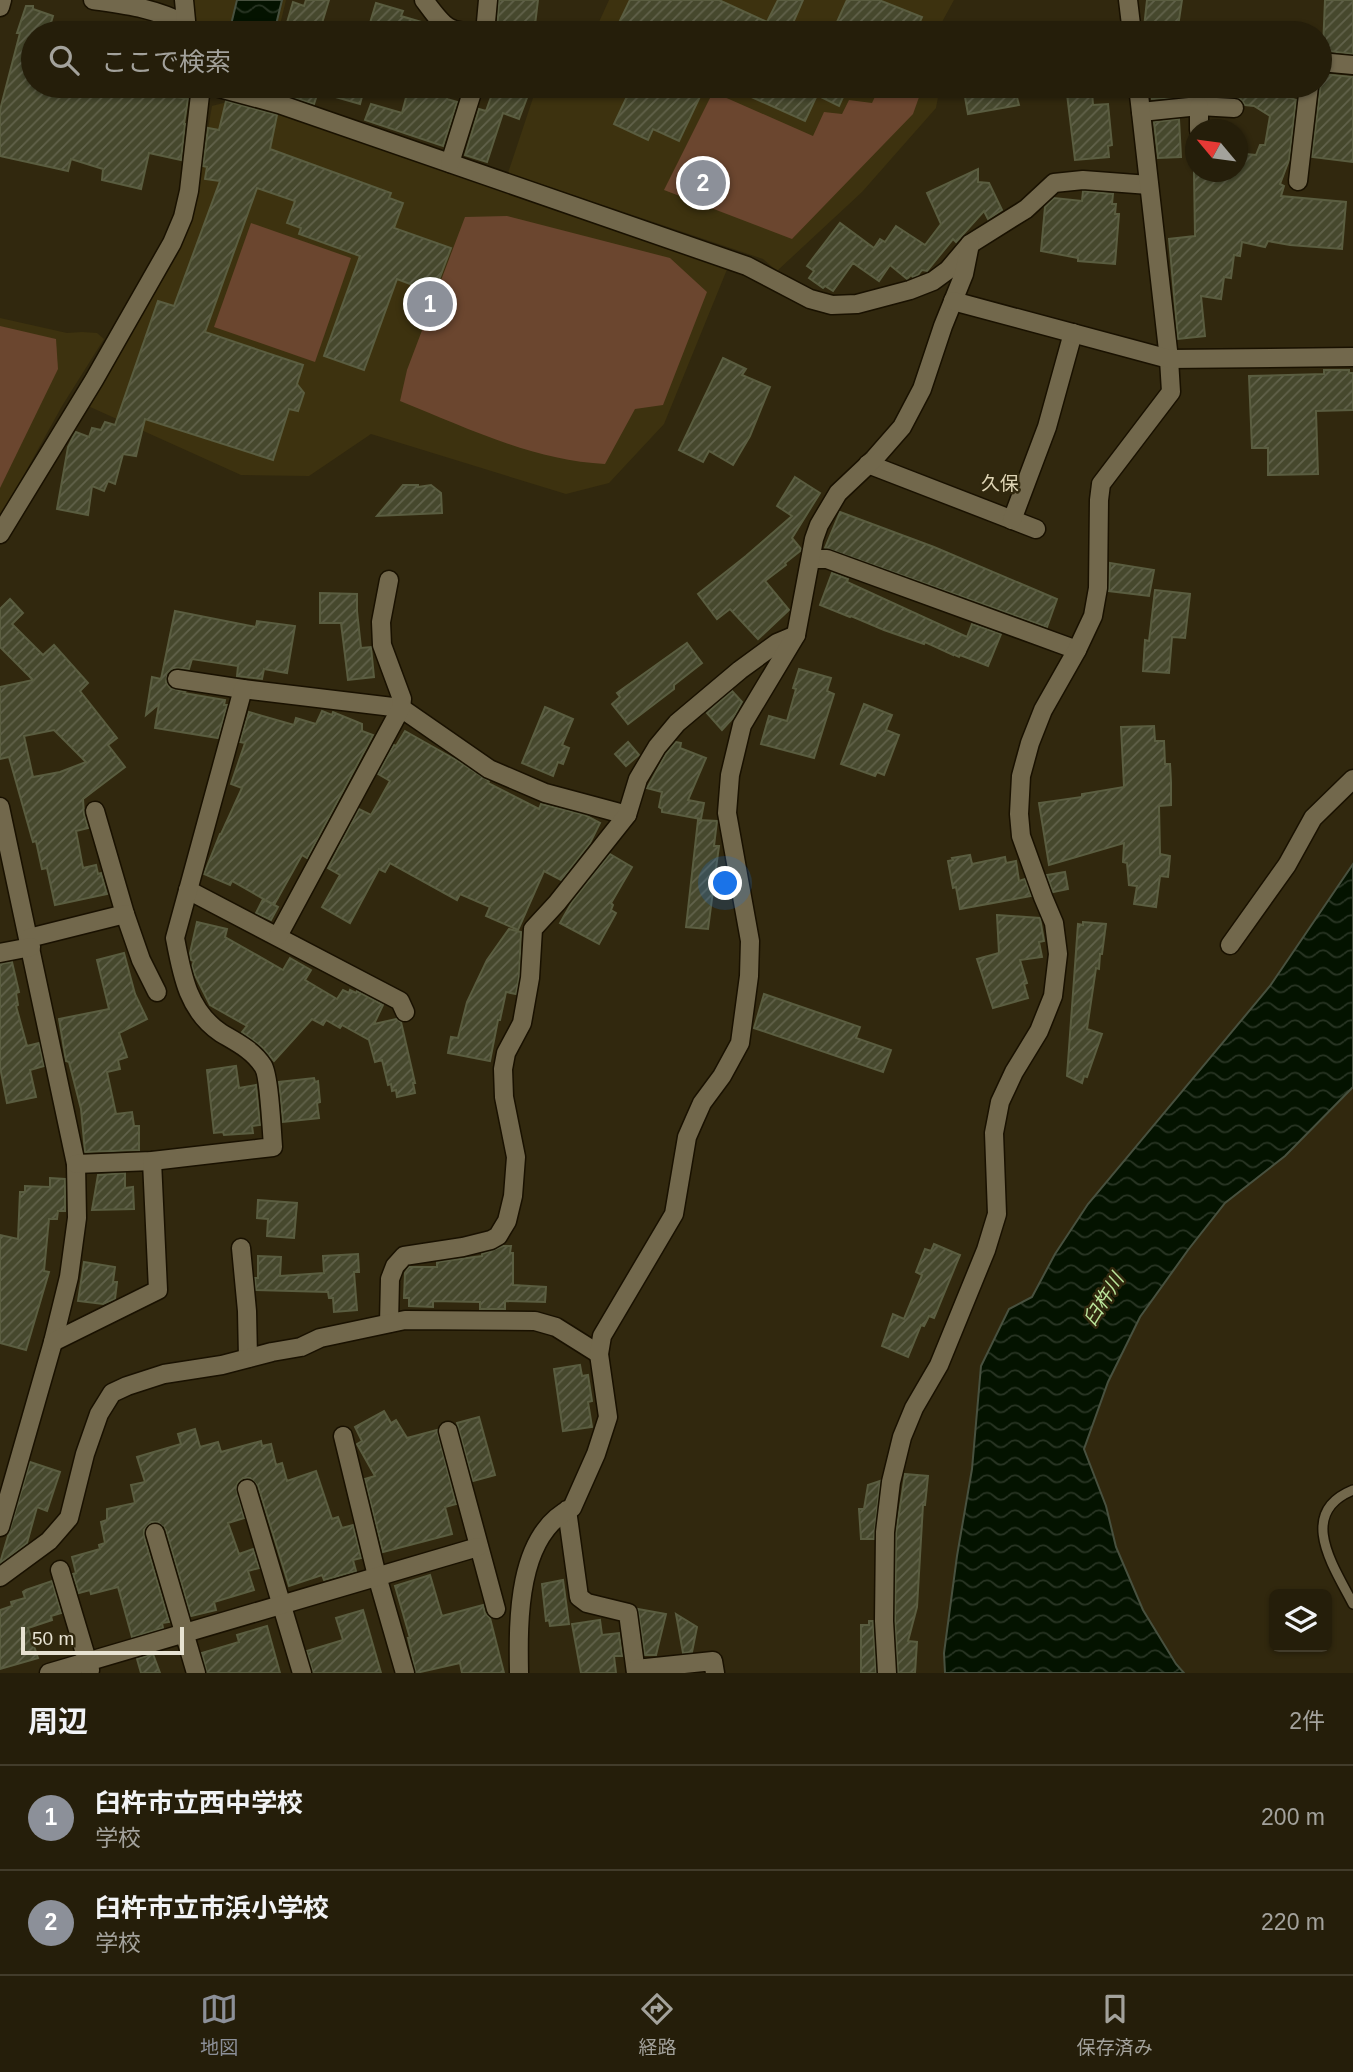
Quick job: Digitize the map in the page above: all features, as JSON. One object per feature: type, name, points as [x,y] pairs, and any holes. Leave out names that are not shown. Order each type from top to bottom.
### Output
[{"type":"street","points":[[0,7],[2,0]]},
{"type":"street","points":[[93,0],[147,8],[166,14],[175,21]]},
{"type":"street","points":[[184,0],[185,21]]},
{"type":"street","points":[[424,0],[440,21]]},
{"type":"street","points":[[485,21],[488,0]]},
{"type":"street","points":[[1128,0],[1131,21]]},
{"type":"street","points":[[1332,63],[1353,65]]},
{"type":"street","points":[[0,534],[100,370],[172,243],[183,217],[189,191],[200,98]]},
{"type":"street","points":[[257,98],[747,266],[810,299],[832,305],[857,304],[933,281],[948,270],[970,244],[1026,209],[1054,183],[1083,180],[1149,185]]},
{"type":"street","points":[[450,163],[470,98]]},
{"type":"street","points":[[887,1673],[884,1621],[885,1532],[891,1482],[906,1427],[939,1365],[986,1250],[997,1214],[994,1133],[1000,1102],[1014,1072],[1039,1031],[1053,996],[1058,954],[1054,922],[1042,897],[1021,836],[1021,776],[1043,710],[1093,616],[1098,588],[1101,484],[1171,392],[1139,98]]},
{"type":"street","points":[[1298,181],[1308,98]]},
{"type":"street","points":[[1141,112],[1199,106],[1234,108]]},
{"type":"street","points":[[1199,106],[1199,119]]},
{"type":"street","points":[[519,1673],[518,1645],[525,1576],[533,1551],[543,1533],[559,1514],[572,1508],[596,1454],[608,1417],[599,1354],[602,1336],[674,1214],[687,1137],[702,1103],[722,1076],[740,1043],[749,976],[750,941],[727,813],[730,775],[743,724],[796,635],[819,525],[838,493],[902,426],[922,389],[964,274],[970,244]]},
{"type":"street","points":[[953,301],[1169,359],[1353,357]]},
{"type":"street","points":[[1012,520],[1047,427],[1073,333]]},
{"type":"street","points":[[868,464],[1036,529]]},
{"type":"street","points":[[811,559],[827,559],[1077,650]]},
{"type":"street","points":[[278,936],[401,708],[401,699],[382,645],[381,622],[389,580]]},
{"type":"street","points":[[389,1323],[390,1279],[395,1266],[404,1256],[491,1240],[498,1236],[507,1220],[513,1196],[516,1157],[504,1097],[503,1069],[506,1053],[522,1023],[530,978],[533,929],[627,816],[638,779],[657,747],[677,723],[740,670],[777,643],[796,635]]},
{"type":"street","points":[[177,680],[401,708],[489,769],[545,793],[627,816]]},
{"type":"street","points":[[76,1164],[152,1161],[273,1147],[265,1068],[250,1051],[199,1014],[181,974],[175,938],[243,689]]},
{"type":"street","points":[[1230,945],[1287,865],[1313,818],[1353,779]]},
{"type":"street","points":[[0,807],[76,1164],[77,1219],[69,1277],[53,1342],[3,1504],[0,1527]]},
{"type":"street","points":[[95,811],[125,914],[157,992]]},
{"type":"street","points":[[188,890],[400,1001],[405,1012]]},
{"type":"street","points":[[0,953],[125,914]]},
{"type":"street","points":[[53,1342],[158,1290],[152,1161]]},
{"type":"street","points":[[241,1248],[247,1311],[247,1358]]},
{"type":"street","points":[[0,1577],[49,1541],[69,1518],[85,1454],[99,1414],[112,1394],[127,1386],[164,1374],[301,1348],[320,1338],[405,1320],[535,1321],[556,1327],[599,1354]]},
{"type":"street","points":[[448,1431],[496,1609]]},
{"type":"street","points":[[342,1436],[377,1576],[405,1673]]},
{"type":"street","points":[[247,1489],[302,1673]]},
{"type":"street","points":[[567,1510],[579,1597],[587,1603],[628,1613],[636,1671],[713,1661],[715,1673]]},
{"type":"street","points":[[155,1533],[195,1673]]},
{"type":"street","points":[[49,1673],[89,1667],[184,1633],[478,1546]]},
{"type":"street","points":[[60,1570],[89,1667]]},
{"type":"lane","points":[[1353,1490],[1328,1507],[1323,1516],[1325,1547],[1353,1604]]},
{"type":"shaded area","points":[[187,0],[286,0],[281,21],[191,21]]},
{"type":"shaded area","points":[[609,0],[954,0],[943,21],[599,21]]},
{"type":"shaded area","points":[[533,98],[938,98],[936,108],[862,192],[777,271],[763,259],[508,173]]},
{"type":"shaded area","points":[[710,98],[727,98],[813,136],[824,112],[842,114],[849,100],[872,103],[874,98],[919,98],[913,114],[792,239],[664,190]]},
{"type":"shaded area","points":[[227,102],[271,108],[728,267],[664,424],[609,483],[566,494],[371,434],[309,476],[241,475],[88,406],[178,254],[195,203],[212,106]]},
{"type":"shaded area","points":[[507,216],[670,258],[707,292],[663,405],[635,409],[605,464],[552,457],[526,450],[400,401],[407,370],[465,217]]},
{"type":"shaded area","points":[[251,223],[351,258],[315,362],[214,327]]},
{"type":"shaded area","points":[[0,318],[67,333],[97,333],[104,339],[62,406],[0,518]]},
{"type":"shaded area","points":[[0,326],[56,339],[58,369],[0,488]]},
{"type":"water","points":[[237,0],[282,0],[277,21],[232,21]]},
{"type":"water","name":"臼杵川","points":[[1353,864],[1353,1087],[1285,1156],[1225,1203],[1188,1250],[1140,1317],[1108,1382],[1084,1449],[1106,1506],[1116,1547],[1143,1610],[1184,1673],[945,1673],[944,1653],[972,1469],[981,1366],[1009,1309],[1032,1297],[1055,1254],[1088,1204],[1270,986]]},
{"type":"building","points":[[306,0],[329,0],[323,21],[287,21],[293,2],[304,6]]},
{"type":"building","points":[[499,0],[538,0],[535,21],[498,21]]},
{"type":"building","points":[[630,0],[719,0],[765,21],[620,21]]},
{"type":"building","points":[[778,0],[803,0],[794,21],[768,21]]},
{"type":"building","points":[[847,0],[879,0],[922,17],[920,21],[837,21]]},
{"type":"building","points":[[1147,0],[1182,0],[1179,21],[1145,21]]},
{"type":"building","points":[[1325,0],[1353,0],[1353,54],[1332,51],[1332,21],[1324,21]]},
{"type":"building","points":[[376,3],[403,11],[401,16],[418,21],[371,21]]},
{"type":"building","points":[[26,6],[33,6],[33,9],[53,16],[52,21],[21,21]]},
{"type":"building","points":[[21,21],[21,98],[188,99],[181,160],[149,153],[141,189],[102,180],[103,169],[71,159],[68,171],[0,156],[0,110],[20,33],[17,33]]},
{"type":"building","points":[[1332,75],[1353,77],[1353,162],[1312,157],[1319,98],[1332,98]]},
{"type":"building","points":[[294,98],[316,98],[314,104]]},
{"type":"building","points":[[339,98],[362,98],[360,104]]},
{"type":"building","points":[[406,98],[447,98],[457,102],[443,146],[365,120],[371,104],[402,113]]},
{"type":"building","points":[[491,98],[527,98],[519,119],[503,113],[487,162],[465,155],[479,109],[486,111]]},
{"type":"building","points":[[626,98],[699,98],[679,141],[653,129],[648,140],[614,124]]},
{"type":"building","points":[[754,98],[816,98],[805,121]]},
{"type":"building","points":[[823,98],[843,98],[839,106]]},
{"type":"building","points":[[965,98],[1017,98],[1019,105],[968,114]]},
{"type":"building","points":[[1067,98],[1092,98],[1093,105],[1108,104],[1112,145],[1108,146],[1109,157],[1075,160]]},
{"type":"building","points":[[1240,98],[1296,100],[1289,160],[1280,184],[1284,186],[1281,196],[1346,202],[1342,249],[1268,241],[1265,247],[1242,242],[1240,256],[1234,255],[1231,278],[1224,277],[1221,299],[1201,296],[1205,336],[1178,339],[1169,239],[1195,236],[1194,182],[1248,182],[1248,154],[1256,155],[1260,145],[1265,145],[1270,116],[1254,106],[1245,105]]},
{"type":"building","points":[[226,101],[277,115],[270,149],[391,193],[389,198],[403,203],[394,228],[451,248],[434,293],[397,279],[364,370],[324,356],[360,256],[299,234],[301,228],[287,223],[295,201],[257,188],[205,332],[303,365],[297,384],[304,393],[298,411],[289,409],[273,460],[145,419],[136,456],[123,454],[115,484],[108,481],[104,491],[92,486],[88,515],[57,509],[68,447],[73,437],[76,432],[89,437],[92,428],[101,430],[105,422],[115,425],[158,301],[174,306],[220,181],[205,179],[207,167],[203,166],[208,128],[219,130]]},
{"type":"building","points":[[1179,119],[1181,157],[1158,158],[1154,122]]},
{"type":"building","points":[[978,169],[978,182],[989,183],[1002,210],[988,219],[984,211],[956,242],[953,239],[927,271],[922,270],[918,275],[911,275],[907,279],[890,265],[879,281],[853,263],[833,291],[825,286],[823,288],[809,278],[814,271],[807,266],[840,223],[874,248],[880,239],[885,242],[896,226],[925,245],[941,224],[927,193]]},
{"type":"building","points":[[1083,191],[1113,194],[1115,214],[1119,214],[1115,264],[1078,261],[1078,258],[1041,251],[1045,207],[1054,198],[1082,201]]},
{"type":"building","points":[[723,358],[746,369],[742,375],[770,387],[750,436],[733,465],[709,451],[703,462],[679,450]]},
{"type":"building","points":[[1324,370],[1349,370],[1349,373],[1353,373],[1353,410],[1316,411],[1318,474],[1268,475],[1268,448],[1252,448],[1249,376],[1324,374]]},
{"type":"building","points":[[795,477],[820,493],[792,538],[800,551],[765,581],[789,610],[758,639],[730,609],[717,619],[698,594],[792,516],[777,506]]},
{"type":"building","points":[[403,485],[431,485],[441,493],[442,513],[377,516]]},
{"type":"building","points":[[840,512],[934,547],[1057,599],[1047,627],[825,548]]},
{"type":"building","points":[[1110,563],[1154,570],[1149,596],[1109,591]]},
{"type":"building","points":[[832,573],[967,637],[972,624],[1001,634],[988,666],[820,605]]},
{"type":"building","points":[[1155,590],[1190,594],[1185,638],[1172,637],[1169,673],[1143,671],[1145,640],[1149,641]]},
{"type":"building","points":[[320,593],[357,594],[361,648],[371,647],[374,677],[348,680],[341,623],[320,623]]},
{"type":"building","points":[[10,599],[23,613],[12,624],[43,655],[54,645],[88,683],[80,691],[117,738],[108,745],[125,767],[83,799],[88,828],[76,831],[83,868],[96,865],[107,894],[55,905],[47,868],[42,869],[36,841],[33,842],[9,757],[0,759],[0,687],[33,680],[0,647],[0,609]],"holes":[[[54,730],[86,762],[60,772],[33,777],[24,736]]]},
{"type":"building","points":[[175,611],[256,627],[257,621],[295,626],[287,673],[264,669],[262,679],[237,676],[238,666],[192,659],[189,669],[174,668],[168,672],[166,682],[170,688],[225,700],[224,705],[227,705],[218,738],[155,728],[159,704],[146,715],[152,677],[161,679]]},
{"type":"building","points":[[687,643],[702,663],[674,685],[674,689],[628,724],[612,704],[620,697],[617,693]]},
{"type":"building","points":[[799,669],[831,678],[827,691],[834,694],[814,758],[761,744],[769,716],[787,721]]},
{"type":"building","points":[[732,691],[742,702],[722,730],[707,713]]},
{"type":"building","points":[[864,704],[892,715],[886,730],[899,735],[884,775],[877,772],[875,776],[841,764]]},
{"type":"building","points":[[545,707],[573,719],[562,745],[569,748],[563,764],[558,762],[553,776],[522,763]]},
{"type":"building","points":[[322,711],[332,715],[333,712],[362,724],[362,731],[373,735],[307,858],[302,855],[274,905],[232,881],[230,885],[204,874],[242,788],[231,784],[245,743],[240,742],[249,712],[294,725],[296,718],[316,724]]},
{"type":"building","points":[[1154,726],[1155,741],[1164,741],[1165,764],[1170,764],[1171,782],[1171,805],[1159,806],[1160,854],[1170,856],[1168,877],[1160,876],[1156,907],[1134,904],[1137,886],[1129,885],[1127,863],[1123,862],[1124,843],[1049,865],[1039,803],[1124,787],[1121,727]]},
{"type":"building","points":[[405,731],[458,761],[489,781],[488,783],[539,809],[541,804],[585,815],[600,823],[590,843],[561,880],[544,871],[518,930],[486,916],[490,907],[460,894],[457,900],[390,863],[385,872],[379,869],[350,923],[322,907],[340,875],[328,868],[359,809],[371,815],[390,781],[378,774]]},
{"type":"building","points":[[628,742],[639,755],[626,766],[615,754]]},
{"type":"building","points":[[676,742],[681,743],[680,748],[706,758],[688,800],[704,803],[701,819],[662,812],[659,807],[662,792],[647,788]]},
{"type":"building","points":[[698,820],[717,821],[714,846],[719,846],[708,929],[686,927]]},
{"type":"building","points":[[610,854],[632,867],[611,903],[611,910],[616,913],[599,944],[560,923],[572,902]]},
{"type":"building","points":[[970,855],[972,864],[1005,857],[1006,863],[1016,861],[1019,881],[1025,879],[1031,896],[960,909],[948,861]]},
{"type":"building","points":[[1065,872],[1068,889],[1053,892],[1047,875]]},
{"type":"building","points":[[263,899],[278,907],[271,920],[256,913]]},
{"type":"building","points":[[997,915],[1040,918],[1044,941],[1039,942],[1042,957],[1020,960],[1027,983],[1024,984],[1028,998],[993,1008],[977,959],[999,953]]},
{"type":"building","points":[[197,922],[227,929],[225,937],[283,970],[290,958],[311,970],[305,980],[337,999],[343,990],[349,993],[350,990],[383,1005],[374,1024],[396,1019],[401,1022],[415,1093],[397,1097],[396,1090],[392,1091],[391,1084],[388,1085],[382,1060],[375,1062],[369,1040],[342,1025],[340,1028],[326,1020],[323,1025],[312,1019],[274,1061],[262,1047],[242,1032],[247,1026],[210,1005],[195,975],[192,966],[194,961],[191,960]]},
{"type":"building","points":[[1083,922],[1106,924],[1087,1029],[1102,1034],[1087,1077],[1084,1076],[1082,1083],[1067,1076],[1078,924],[1083,925]]},
{"type":"building","points":[[509,929],[521,932],[519,977],[516,994],[506,992],[490,1061],[448,1053],[451,1037],[458,1038],[467,1002],[487,960]]},
{"type":"building","points":[[124,953],[135,994],[147,1019],[119,1033],[127,1057],[118,1060],[120,1069],[107,1072],[116,1114],[132,1112],[134,1126],[139,1126],[139,1150],[85,1152],[81,1109],[69,1062],[66,1061],[59,1019],[109,1009],[97,960]]},
{"type":"building","points":[[12,962],[19,992],[16,993],[16,1006],[27,1046],[39,1043],[44,1066],[30,1070],[36,1097],[7,1103],[0,1067],[0,964]]},
{"type":"building","points":[[764,994],[860,1027],[856,1038],[891,1050],[883,1072],[754,1028]]},
{"type":"building","points":[[236,1066],[239,1088],[256,1085],[260,1125],[252,1126],[253,1133],[214,1133],[207,1070]]},
{"type":"building","points":[[314,1078],[315,1082],[318,1081],[319,1118],[283,1122],[279,1082]]},
{"type":"building","points":[[125,1173],[125,1188],[133,1187],[134,1209],[92,1210],[98,1175]]},
{"type":"building","points":[[50,1178],[65,1179],[65,1211],[58,1211],[57,1219],[49,1219],[44,1271],[49,1272],[26,1350],[0,1343],[0,1235],[18,1239],[20,1192],[25,1192],[25,1186],[50,1187]]},
{"type":"building","points":[[258,1200],[297,1203],[294,1238],[267,1236],[268,1219],[257,1218]]},
{"type":"building","points":[[934,1244],[960,1255],[934,1318],[929,1316],[924,1326],[921,1325],[908,1357],[882,1346],[893,1314],[904,1319],[922,1275],[916,1272],[925,1249],[931,1251]]},
{"type":"building","points":[[503,1246],[511,1246],[510,1253],[513,1253],[513,1285],[546,1287],[545,1302],[505,1301],[505,1309],[480,1309],[480,1302],[433,1301],[433,1307],[409,1306],[409,1298],[404,1298],[405,1273],[409,1267],[437,1267],[437,1262],[482,1256]]},
{"type":"building","points":[[358,1254],[359,1272],[354,1272],[357,1310],[334,1312],[333,1298],[329,1298],[328,1292],[256,1290],[258,1256],[281,1257],[280,1276],[324,1273],[323,1256]]},
{"type":"building","points":[[84,1262],[115,1267],[115,1299],[103,1304],[78,1301]]},
{"type":"building","points":[[580,1365],[582,1376],[588,1375],[592,1427],[563,1431],[554,1369]]},
{"type":"building","points":[[384,1411],[391,1423],[396,1420],[407,1438],[437,1430],[456,1504],[445,1507],[452,1534],[383,1552],[365,1479],[375,1476],[357,1444],[362,1441],[355,1427]]},
{"type":"building","points":[[479,1417],[495,1475],[473,1481],[457,1423]]},
{"type":"building","points":[[195,1429],[200,1447],[218,1442],[221,1452],[261,1441],[262,1446],[271,1444],[276,1465],[282,1463],[287,1481],[316,1471],[332,1519],[338,1517],[342,1528],[353,1525],[361,1558],[353,1560],[356,1571],[324,1580],[322,1575],[289,1586],[258,1486],[250,1478],[243,1478],[236,1487],[244,1518],[228,1523],[239,1554],[253,1549],[259,1568],[248,1571],[254,1590],[214,1602],[216,1610],[191,1616],[166,1530],[158,1522],[151,1522],[144,1530],[144,1536],[169,1622],[162,1623],[163,1628],[132,1637],[118,1587],[91,1594],[90,1590],[79,1593],[73,1574],[76,1573],[72,1557],[100,1549],[99,1545],[105,1543],[101,1522],[107,1520],[107,1509],[135,1503],[131,1485],[145,1482],[137,1457],[181,1444],[178,1434]]},
{"type":"building","points":[[30,1462],[60,1472],[47,1511],[37,1507],[27,1543],[0,1563]]},
{"type":"building","points":[[905,1474],[928,1476],[923,1505],[917,1607],[908,1641],[917,1642],[915,1673],[898,1673],[895,1621],[896,1533]]},
{"type":"building","points":[[880,1481],[874,1539],[861,1539],[859,1509],[864,1509],[868,1485]]},
{"type":"building","points":[[430,1575],[442,1616],[483,1605],[490,1618],[504,1673],[462,1673],[460,1663],[416,1673],[410,1638],[395,1586]]},
{"type":"building","points":[[563,1580],[569,1624],[550,1626],[549,1620],[546,1621],[542,1584]]},
{"type":"building","points":[[52,1581],[61,1613],[51,1616],[52,1620],[28,1628],[38,1658],[0,1669],[0,1610],[12,1606],[11,1602],[25,1598],[23,1592],[26,1590]]},
{"type":"building","points":[[638,1609],[666,1614],[656,1655],[645,1655]]},
{"type":"building","points":[[363,1610],[381,1673],[313,1673],[307,1651],[343,1640],[336,1618]]},
{"type":"building","points":[[676,1614],[697,1627],[692,1652],[683,1653]]},
{"type":"building","points":[[600,1620],[602,1635],[619,1633],[622,1656],[614,1656],[616,1673],[581,1673],[572,1624]]},
{"type":"building","points":[[869,1621],[873,1621],[876,1673],[861,1673],[861,1625],[869,1625]]},
{"type":"building","points":[[267,1626],[280,1673],[207,1673],[202,1653],[239,1642],[237,1635]]},
{"type":"building","points":[[153,1654],[160,1673],[141,1673],[137,1659]]},
{"type":"place","name":"臼杵市立市浜小学校","points":[[703,183]]},
{"type":"place","name":"臼杵市立西中学校","points":[[430,304]]},
{"type":"district","name":"久保","points":[[1000,483]]}]
